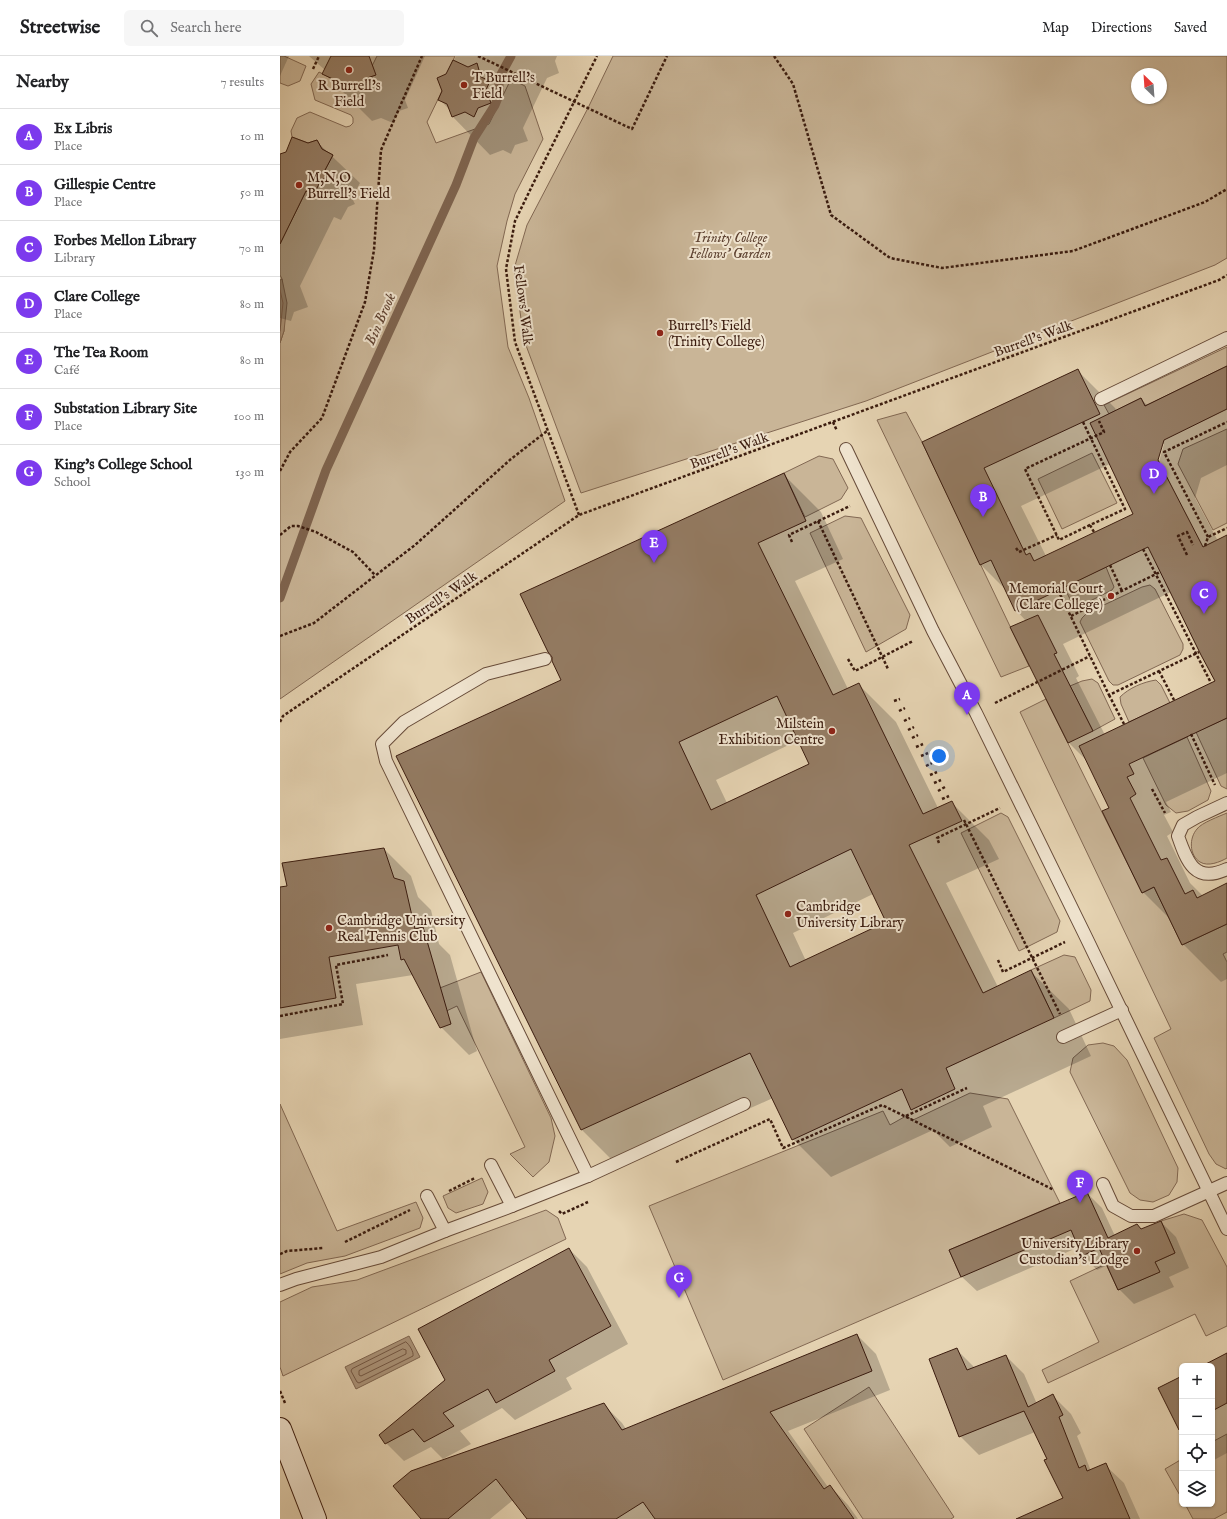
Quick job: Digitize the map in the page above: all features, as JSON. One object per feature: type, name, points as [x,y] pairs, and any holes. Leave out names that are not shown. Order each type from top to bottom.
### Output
[{"type":"street","points":[[280,1429],[316,1519]]},
{"type":"lane","points":[[1101,399],[1227,338]]},
{"type":"lane","points":[[846,449],[934,631],[976,712],[1176,1120],[1208,1192],[1227,1229]]},
{"type":"lane","points":[[545,660],[486,674],[404,722],[382,744],[386,761],[588,1176]]},
{"type":"lane","points":[[1226,803],[1183,825],[1178,836],[1184,854],[1193,869],[1204,874],[1219,873],[1227,869]]},
{"type":"lane","points":[[1067,1036],[1122,1010]]},
{"type":"lane","points":[[280,1285],[296,1279],[381,1257],[543,1194],[588,1176],[744,1104]]},
{"type":"lane","points":[[492,1167],[512,1206]]},
{"type":"lane","points":[[1103,1184],[1113,1206],[1131,1216],[1154,1216],[1227,1183]]},
{"type":"lane","points":[[428,1198],[445,1231]]},
{"type":"path","points":[[313,69],[319,56]]},
{"type":"path","points":[[280,472],[290,452],[322,418],[365,302],[374,250],[381,150],[422,56]]},
{"type":"path","points":[[479,56],[632,129],[668,56]]},
{"type":"path","name":"Fellows' Walk","points":[[579,515],[516,342],[506,269],[516,221],[597,56]]},
{"type":"path","points":[[774,56],[793,84],[831,215],[890,258],[942,268],[1073,251],[1205,202],[1227,189]]},
{"type":"path","name":"Burrell's Walk","points":[[280,722],[283,716],[579,515],[1218,280],[1227,275]]},
{"type":"path","points":[[1083,422],[1090,438],[1125,509],[1059,540],[1025,469],[1090,438],[1104,432],[1097,418]]},
{"type":"path","points":[[1206,546],[1208,538],[1164,452],[1227,422]]},
{"type":"path","points":[[280,636],[314,623],[415,545],[511,459],[547,430]]},
{"type":"path","points":[[792,542],[789,535],[869,497]]},
{"type":"path","points":[[818,521],[888,669]]},
{"type":"path","points":[[1090,525],[1094,532]]},
{"type":"path","points":[[280,535],[291,526],[298,526],[316,532],[353,552],[375,575]]},
{"type":"path","points":[[1208,538],[1227,528]]},
{"type":"path","points":[[1187,555],[1178,536],[1187,532],[1193,545]]},
{"type":"path","points":[[1016,548],[1019,552],[1057,535]]},
{"type":"path","points":[[1143,549],[1211,683]]},
{"type":"path","points":[[1110,565],[1122,590]]},
{"type":"path","points":[[1071,616],[1160,572]]},
{"type":"path","points":[[1058,590],[1124,724]]},
{"type":"path","points":[[848,660],[855,671],[934,631]]},
{"type":"path","points":[[1109,695],[1199,652]]},
{"type":"path","points":[[976,712],[1090,656]]},
{"type":"path","points":[[1159,671],[1174,700]]},
{"type":"path","points":[[894,701],[900,698]]},
{"type":"path","points":[[899,711],[905,708]]},
{"type":"path","points":[[904,720],[910,718]]},
{"type":"path","points":[[908,730],[914,727]]},
{"type":"path","points":[[1191,734],[1226,803]]},
{"type":"path","points":[[912,738],[918,735]]},
{"type":"path","points":[[916,747],[923,744]]},
{"type":"path","points":[[921,756],[928,753]]},
{"type":"path","points":[[926,766],[932,763]]},
{"type":"path","points":[[930,775],[937,772]]},
{"type":"path","points":[[934,783],[941,780]]},
{"type":"path","points":[[938,790],[945,787]]},
{"type":"path","points":[[942,799],[949,796]]},
{"type":"path","points":[[939,843],[937,838],[1019,800]]},
{"type":"path","points":[[964,820],[1032,958],[1067,1036]]},
{"type":"path","points":[[998,960],[1003,972],[1084,932]]},
{"type":"path","points":[[280,1016],[343,1004],[336,965],[388,956]]},
{"type":"path","points":[[906,1116],[967,1088]]},
{"type":"path","points":[[669,1165],[770,1119],[783,1148],[882,1105],[1054,1190]]},
{"type":"path","points":[[344,1243],[428,1198],[492,1167]]},
{"type":"path","points":[[543,1194],[562,1214],[590,1201]]},
{"type":"path","points":[[280,1254],[287,1251],[329,1247]]},
{"type":"green space","points":[[280,56],[284,56],[306,66],[300,81],[288,86],[280,83]]},
{"type":"green space","points":[[377,56],[455,56],[442,91],[427,122],[436,143],[489,124],[511,79],[525,86],[543,139],[515,194],[507,221],[497,266],[508,347],[529,398],[565,501],[280,699],[280,343],[284,331],[282,279],[280,275],[280,244],[306,191],[321,180],[328,177],[325,170],[333,155],[322,149],[317,140],[308,143],[292,137],[291,131],[297,118],[310,112],[346,127],[350,126],[353,123],[353,118],[351,115],[315,100],[311,84],[319,72],[335,80],[339,89],[348,85],[360,91],[367,78],[375,75],[372,66]]},
{"type":"green space","name":"Trinity College Fellows' Garden","points":[[613,56],[1227,56],[1227,258],[1215,265],[866,401],[581,493],[524,340],[514,269],[527,225],[588,108]]},
{"type":"green space","points":[[1227,347],[1227,366],[1145,406],[1141,398],[1109,414],[1104,405]]},
{"type":"green space","points":[[906,412],[922,442],[1029,666],[1001,677],[877,420]]},
{"type":"green space","points":[[1227,429],[1227,523],[1213,530],[1178,464],[1183,449]]},
{"type":"green space","points":[[1092,453],[1117,503],[1062,529],[1038,479]]},
{"type":"green space","points":[[819,456],[833,459],[848,488],[841,499],[805,517],[784,473]]},
{"type":"green space","points":[[845,516],[861,518],[910,615],[906,629],[866,652],[810,533]]},
{"type":"green space","points":[[1106,567],[1114,587],[1112,590],[1082,605],[1076,606],[1072,603],[1064,587]]},
{"type":"green space","points":[[1150,585],[1155,589],[1183,644],[1183,649],[1180,655],[1118,685],[1113,685],[1109,681],[1080,622],[1087,613],[1142,587]]},
{"type":"green space","points":[[1092,679],[1098,683],[1115,719],[1093,731],[1070,686]]},
{"type":"green space","points":[[1156,680],[1161,685],[1170,703],[1129,722],[1121,704],[1120,697],[1136,686]]},
{"type":"green space","points":[[1046,699],[1142,893],[1154,887],[1182,945],[1227,924],[1227,952],[1223,954],[1227,962],[1226,1169],[1216,1164],[1209,1154],[1154,1038],[1171,1029],[1020,712]]},
{"type":"green space","points":[[1227,718],[1227,789],[1221,786],[1196,732]]},
{"type":"green space","points":[[1187,737],[1211,791],[1208,800],[1188,811],[1176,813],[1166,805],[1143,758]]},
{"type":"green space","points":[[1001,813],[1008,817],[1060,921],[1057,932],[1019,951],[961,833]]},
{"type":"green space","points":[[1227,813],[1227,858],[1210,864],[1200,862],[1196,859],[1192,851],[1191,846],[1194,833],[1202,824]]},
{"type":"green space","points":[[1064,955],[1075,957],[1091,990],[1090,1001],[1054,1018],[1031,970]]},
{"type":"green space","points":[[481,972],[551,1118],[555,1136],[549,1162],[533,1177],[510,1154],[525,1147],[457,1006],[438,1015],[427,993]]},
{"type":"green space","points":[[1103,1043],[1114,1046],[1127,1060],[1178,1168],[1177,1182],[1169,1195],[1153,1202],[1140,1200],[1130,1193],[1070,1072],[1073,1058],[1088,1045]]},
{"type":"green space","points":[[970,1093],[1008,1099],[1060,1203],[949,1250],[961,1277],[723,1380],[649,1206],[883,1111],[890,1125],[906,1116],[913,1120]]},
{"type":"green space","points":[[280,1104],[337,1231],[416,1202],[423,1218],[420,1228],[345,1256],[307,1263],[280,1274]]},
{"type":"green space","points":[[482,1178],[488,1192],[483,1204],[456,1213],[448,1208],[443,1196]]},
{"type":"green space","points":[[546,1210],[558,1218],[566,1239],[283,1376],[280,1367],[280,1302],[312,1287],[357,1280]]},
{"type":"green space","points":[[1184,1214],[1202,1220],[1227,1267],[1227,1326],[1206,1336],[1195,1314],[1048,1383],[1042,1370],[1099,1342],[1070,1281],[1106,1264],[1118,1290],[1159,1272],[1155,1262],[1175,1253],[1161,1221]]},
{"type":"green space","points":[[869,1387],[954,1517],[951,1519],[863,1519],[804,1429]]},
{"type":"green space","points":[[1227,1434],[1227,1512],[1214,1519],[1193,1519],[1187,1507],[1215,1507],[1215,1440]]},
{"type":"green space","points":[[1179,1461],[1179,1494],[1165,1469]]},
{"type":"water","points":[[282,279],[287,303],[284,331],[280,343],[280,280]]},
{"type":"water","points":[[409,1336],[420,1357],[356,1389],[345,1367]]},
{"type":"building","name":"R Burrell's Field","points":[[331,56],[369,56],[376,75],[367,78],[360,91],[348,85],[339,89],[335,80],[322,74]]},
{"type":"building","name":"T Burrell's Field","points":[[453,60],[468,67],[477,63],[481,77],[490,81],[486,90],[491,103],[478,108],[474,117],[465,112],[452,117],[447,104],[438,100],[442,91],[437,78],[446,74]]},
{"type":"building","name":"M,N,O Burrell's Field","points":[[292,137],[308,143],[317,140],[322,149],[333,155],[325,170],[328,177],[321,180],[314,194],[306,191],[280,244],[280,154],[286,152]]},
{"type":"building","points":[[1227,366],[1227,409],[1164,440],[1158,460],[1203,547],[1227,535],[1227,718],[1129,764],[1134,774],[1127,777],[1136,794],[1130,798],[1161,860],[1167,858],[1185,894],[1193,890],[1197,898],[1227,883],[1227,924],[1182,945],[1154,887],[1142,893],[1102,811],[1109,808],[1079,746],[1215,681],[1148,547],[1015,611],[991,560],[980,565],[922,442],[1078,369],[1100,414],[984,468],[1026,555],[1030,553],[1034,561],[1133,514],[1090,423],[1141,398],[1145,406]]},
{"type":"building","name":"Cambridge University Library","points":[[784,473],[806,521],[758,543],[833,695],[859,683],[923,814],[952,801],[962,821],[909,845],[983,993],[1031,970],[1054,1018],[946,1068],[955,1089],[911,1110],[902,1089],[792,1140],[750,1053],[581,1130],[396,756],[561,680],[552,661],[552,657],[548,652],[520,594]],"holes":[[[777,696],[809,764],[711,810],[679,742]],[[851,849],[886,922],[790,967],[756,895]]]},
{"type":"building","points":[[1038,615],[1057,653],[1054,654],[1093,731],[1068,743],[1010,627]]},
{"type":"building","name":"Cambridge University Real Tennis Club","points":[[384,848],[394,878],[404,881],[415,929],[423,927],[451,1024],[440,1028],[404,959],[401,960],[398,945],[329,957],[336,998],[280,1008],[280,887],[287,886],[282,863]]},
{"type":"building","points":[[1087,1192],[1108,1238],[1137,1224],[1141,1229],[1161,1221],[1175,1253],[1155,1262],[1160,1272],[1118,1290],[1099,1248],[1082,1256],[1071,1230],[961,1277],[949,1250]]},
{"type":"building","points":[[569,1248],[611,1326],[549,1360],[555,1371],[496,1403],[488,1389],[443,1413],[454,1426],[424,1442],[413,1429],[385,1444],[379,1435],[445,1380],[418,1329]]},
{"type":"building","points":[[857,1334],[872,1371],[770,1412],[824,1489],[830,1485],[854,1519],[655,1519],[643,1502],[616,1519],[527,1519],[496,1479],[448,1519],[421,1519],[393,1486],[411,1471],[604,1403],[622,1430]]},
{"type":"building","points":[[957,1348],[967,1370],[1006,1355],[1028,1407],[1053,1394],[1063,1415],[1059,1417],[1079,1468],[1085,1465],[1087,1471],[1106,1463],[1130,1519],[1016,1519],[1063,1498],[1044,1460],[1047,1459],[1024,1411],[959,1437],[929,1359]]},
{"type":"building","points":[[1227,1353],[1227,1403],[1215,1409],[1215,1363],[1208,1363]]},
{"type":"building","points":[[1179,1378],[1179,1430],[1158,1388]]},
{"type":"waterway","name":"Bin Brook","points":[[280,598],[326,470],[456,185],[474,138],[495,105],[499,95],[499,78],[511,56]]},
{"type":"place","name":"R Burrell's Field","points":[[349,70]]},
{"type":"place","name":"T Burrell's Field","points":[[464,85]]},
{"type":"place","name":"M,N,O Burrell's Field","points":[[299,185]]},
{"type":"place","name":"Burrell's Field (Trinity College)","points":[[660,333]]},
{"type":"place","name":"Clare College","points":[[1154,494]]},
{"type":"place","name":"Gillespie Centre","points":[[983,517]]},
{"type":"place","name":"The Tea Room","points":[[654,563]]},
{"type":"place","name":"Memorial Court (Clare College)","points":[[1111,596]]},
{"type":"place","name":"Forbes Mellon Library","points":[[1204,614]]},
{"type":"place","name":"Ex Libris","points":[[967,715]]},
{"type":"place","name":"Milstein Exhibition Centre","points":[[832,731]]},
{"type":"place","name":"Cambridge University Library","points":[[788,914]]},
{"type":"place","name":"Cambridge University Real Tennis Club","points":[[329,928]]},
{"type":"place","name":"Substation Library Site","points":[[1080,1203]]},
{"type":"place","name":"University Library Custodian's Lodge","points":[[1137,1251]]},
{"type":"place","name":"King's College School","points":[[679,1298]]}]
